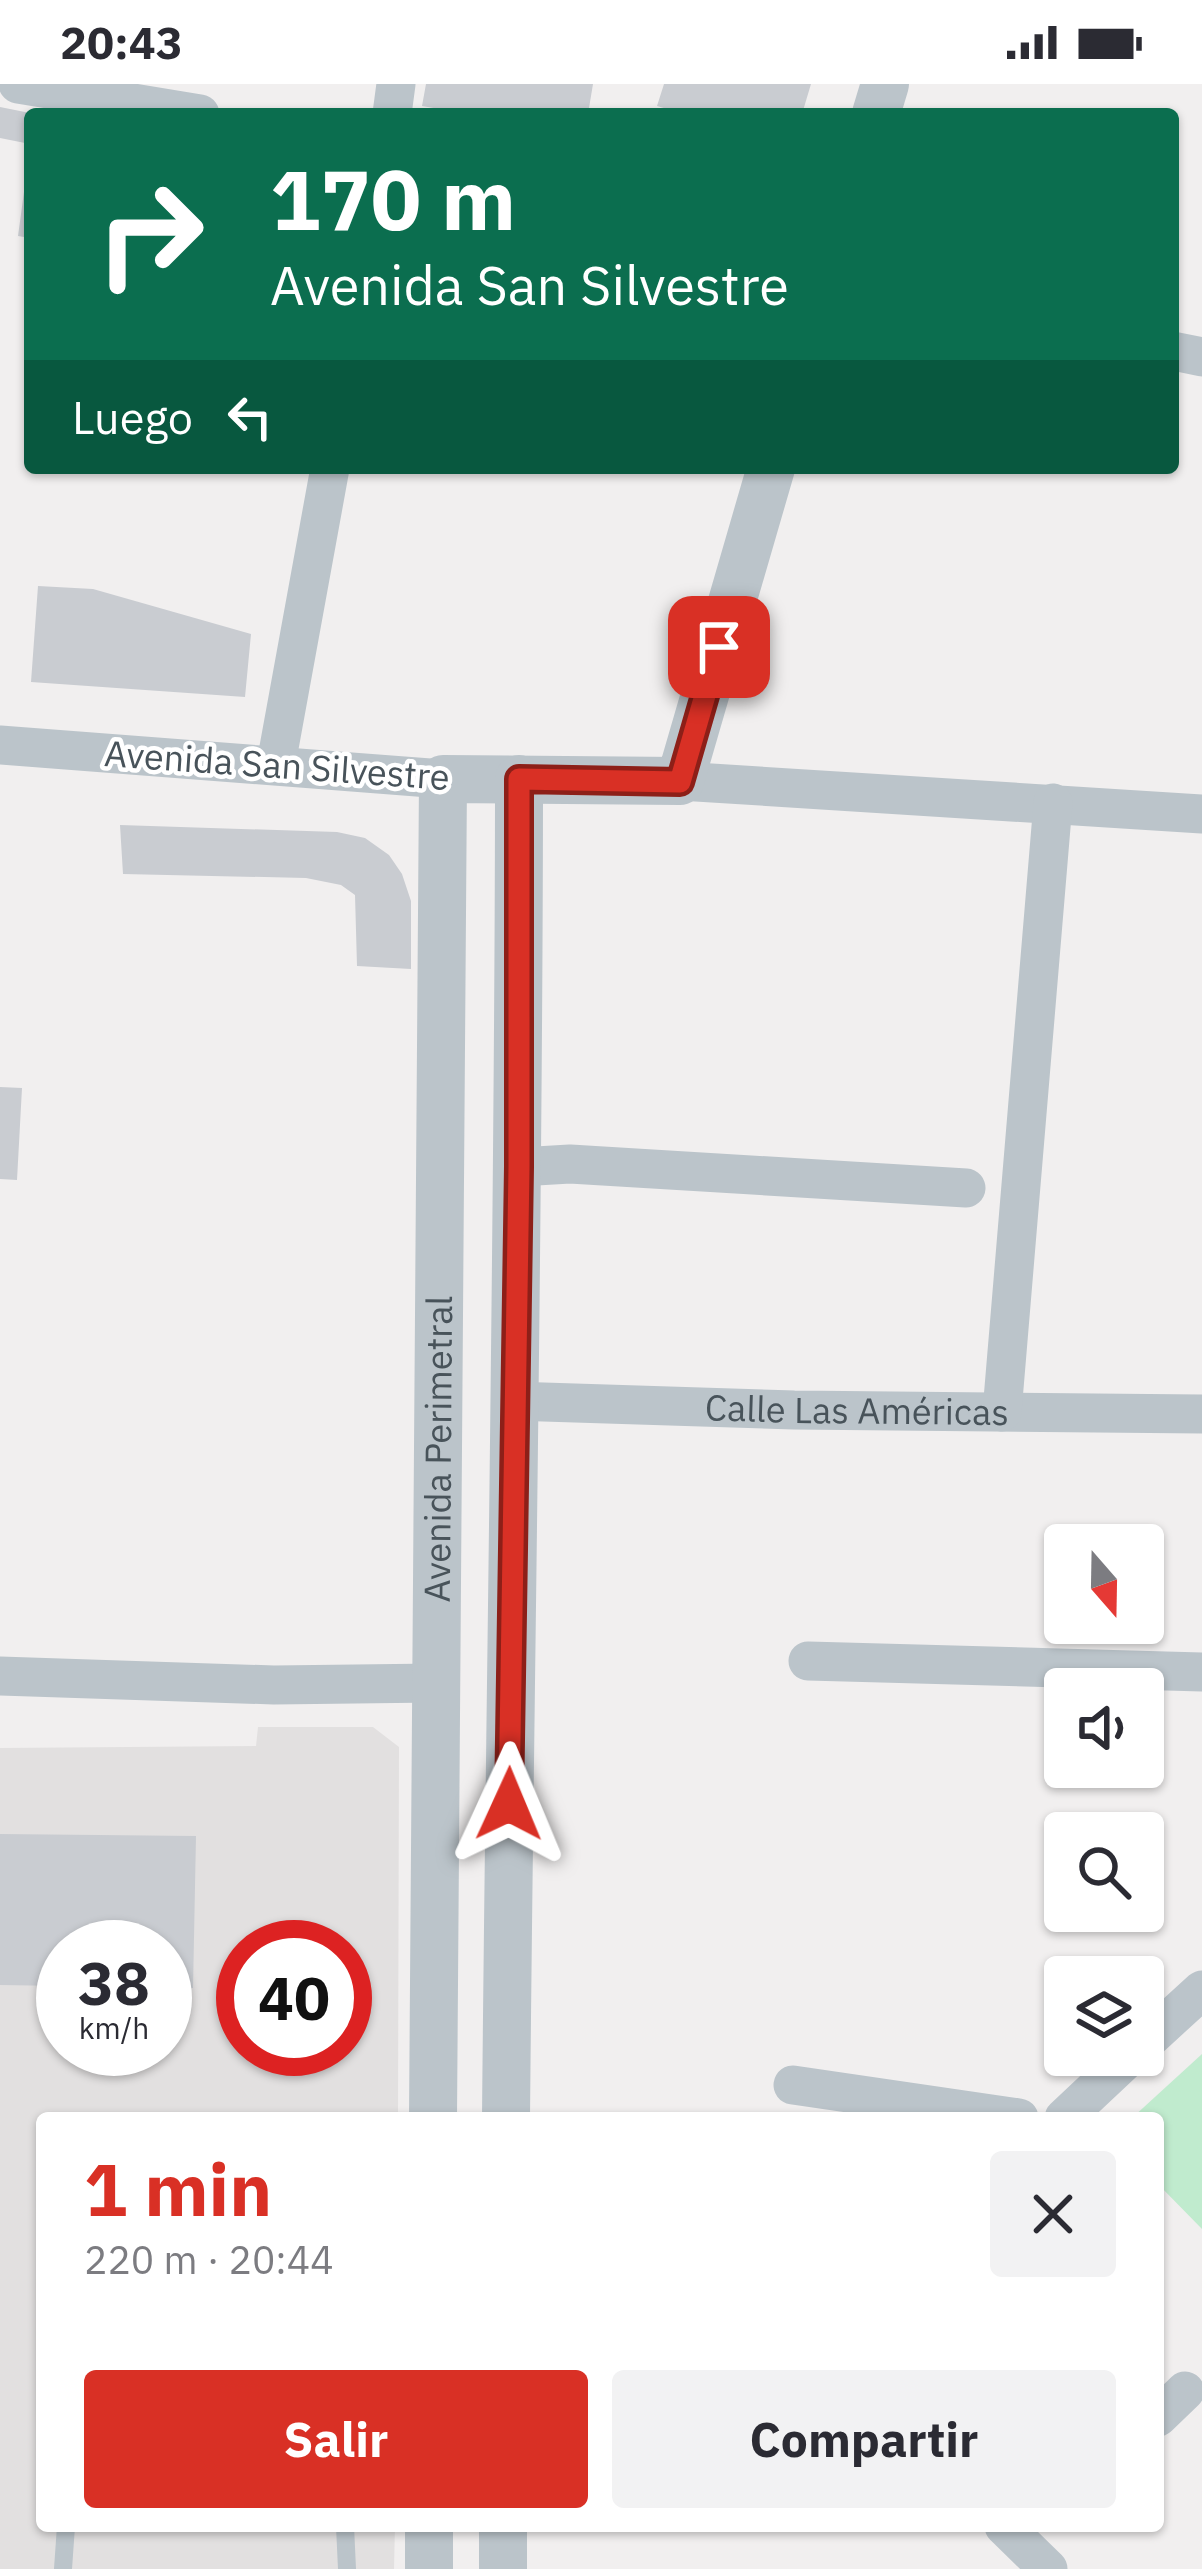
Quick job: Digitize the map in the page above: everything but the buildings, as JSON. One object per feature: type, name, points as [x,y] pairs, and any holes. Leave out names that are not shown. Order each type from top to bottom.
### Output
[{"type":"street","points":[[18,84],[164,108]]},
{"type":"street","points":[[276,764],[329,474]]},
{"type":"street","points":[[680,782],[769,474]]},
{"type":"street","name":"Avenida San Silvestre","points":[[0,745],[443,779],[680,782],[1202,814]]},
{"type":"street","name":"Avenida Perimetral","points":[[433,2112],[443,779]]},
{"type":"street","name":"Avenida Perimetral","points":[[506,2112],[512,1401],[519,1167],[519,779]]},
{"type":"street","points":[[1002,1412],[1053,803]]},
{"type":"street","points":[[519,1167],[570,1164],[966,1188]]},
{"type":"street","name":"Calle Las Américas","points":[[512,1401],[1202,1414]]},
{"type":"street","points":[[437,1545],[512,1544]]},
{"type":"street","points":[[808,1661],[1202,1672]]},
{"type":"street","points":[[0,1676],[274,1685],[436,1682]]},
{"type":"street","points":[[1164,2025],[1202,1990]]},
{"type":"street","points":[[1070,2112],[1109,2076]]},
{"type":"street","points":[[793,2085],[978,2112]]},
{"type":"street","points":[[429,2569],[430,2532]]},
{"type":"street","points":[[503,2532],[503,2569]]},
{"type":"lane","points":[[63,2569],[65,2532]]},
{"type":"lane","points":[[345,2532],[347,2569]]},
{"type":"shaded area","points":[[258,1727],[373,1727],[399,1747],[398,2112],[36,2112],[36,2532],[395,2532],[394,2569],[0,2569],[0,1748],[256,1746]]},
{"type":"green space","points":[[1202,2054],[1202,2229],[1164,2190],[1164,2112],[1139,2112]]},
{"type":"route","points":[[509,1804],[519,1167],[519,779],[680,782],[719,647]]}]
